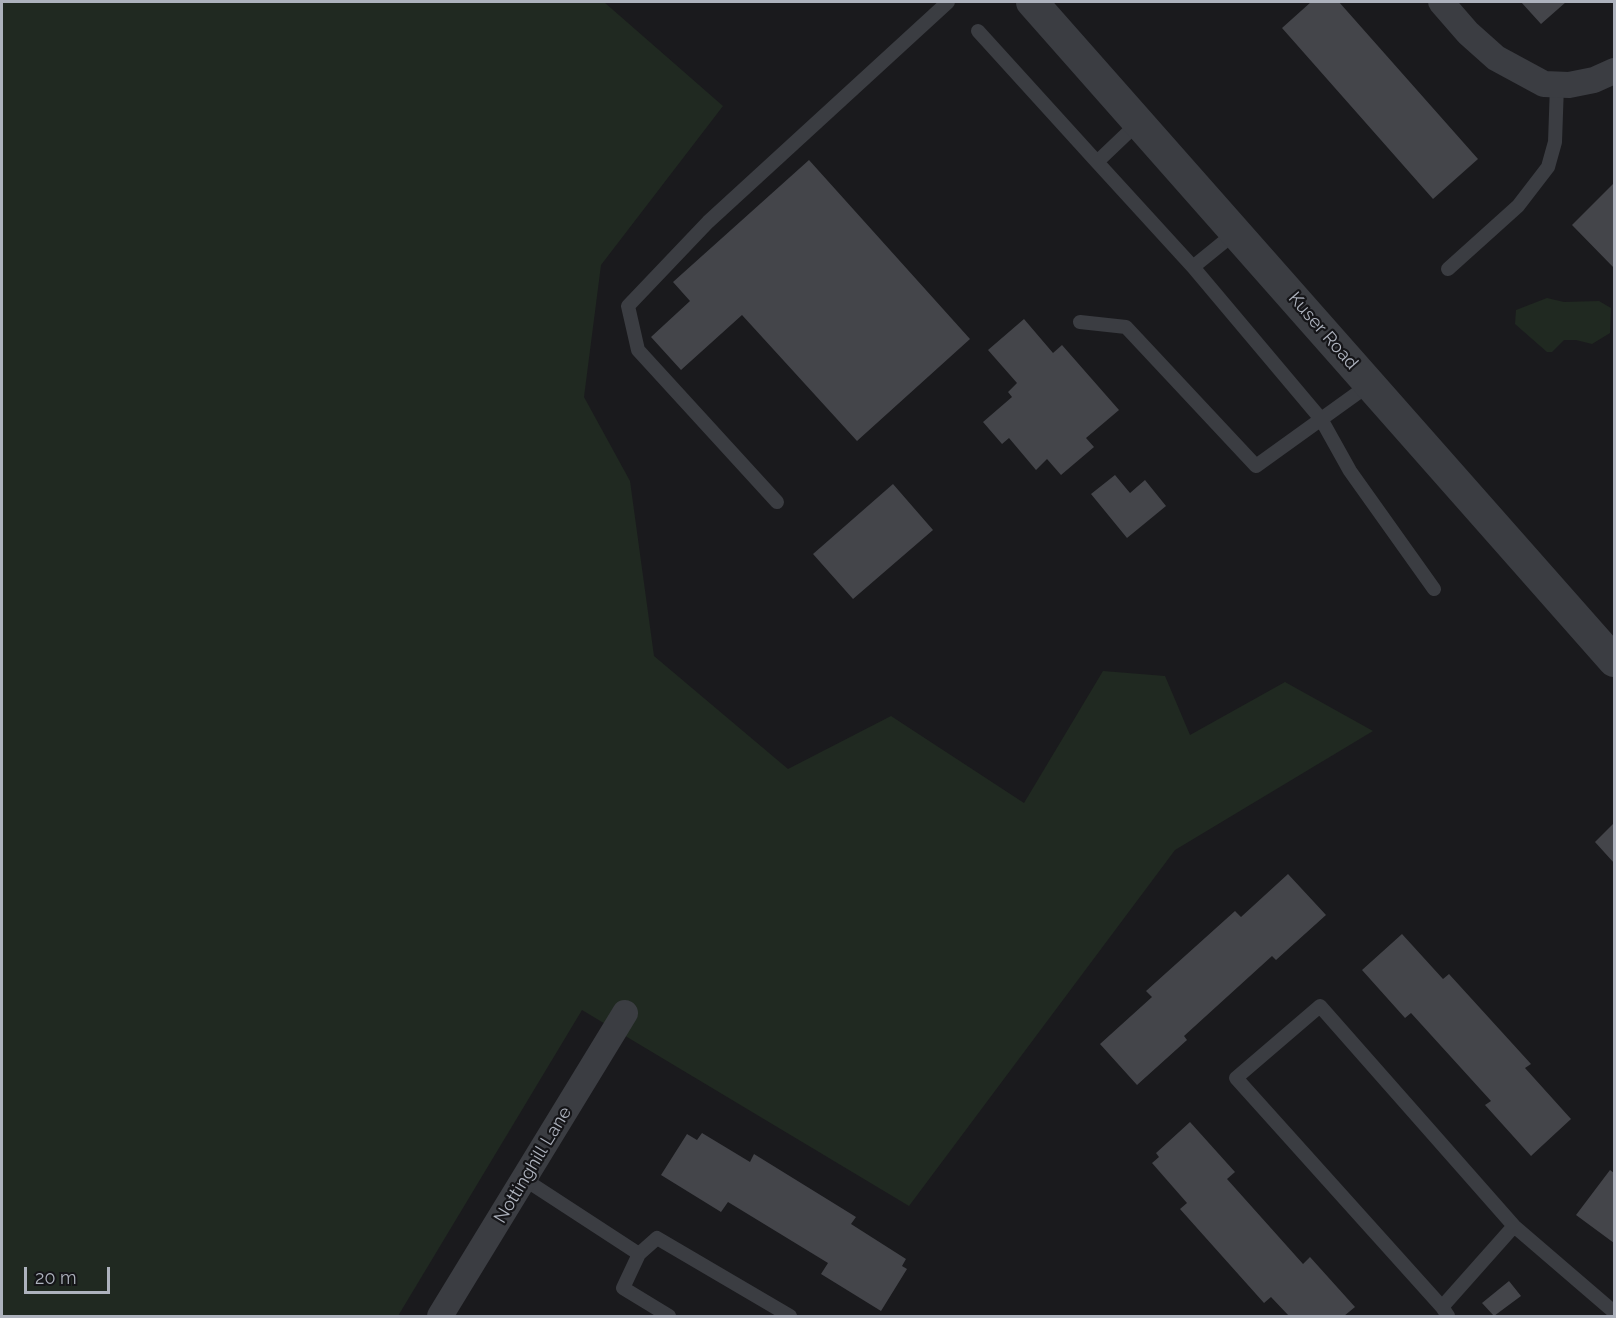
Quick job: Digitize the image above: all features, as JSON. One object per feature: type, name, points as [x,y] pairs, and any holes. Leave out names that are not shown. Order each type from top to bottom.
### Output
[{"type":"street","name":"Kuser Road","points":[[1032,2],[1614,659]]},
{"type":"street","points":[[1441,2],[1468,33],[1496,58],[1544,84],[1557,85],[1594,80],[1614,71]]},
{"type":"street","name":"Nottinghill Lane","points":[[440,1317],[625,1013]]},
{"type":"lane","points":[[777,502],[638,350],[628,306],[708,222],[948,2]]},
{"type":"lane","points":[[978,31],[1193,267],[1321,419],[1350,471],[1434,589]]},
{"type":"lane","points":[[1448,269],[1518,206],[1548,167],[1555,142],[1557,85]]},
{"type":"lane","points":[[1097,162],[1139,122]]},
{"type":"lane","points":[[1193,267],[1236,232]]},
{"type":"lane","points":[[1080,322],[1126,327],[1256,466],[1370,384]]},
{"type":"lane","points":[[1514,1226],[1445,1312],[1236,1078],[1320,1006],[1514,1226],[1614,1312]]},
{"type":"lane","points":[[524,1179],[639,1254]]},
{"type":"lane","points":[[669,1317],[623,1288],[639,1254],[657,1238],[790,1317]]},
{"type":"shaded area","points":[[2,2],[604,2],[723,106],[601,265],[584,397],[630,481],[654,656],[788,769],[891,716],[1024,803],[1103,671],[1165,676],[1190,735],[1285,682],[1373,731],[1175,850],[909,1206],[582,1010],[398,1316],[2,1316]]},
{"type":"shaded area","points":[[1547,298],[1564,302],[1599,301],[1611,308],[1610,333],[1592,344],[1564,340],[1552,352],[1547,352],[1515,324],[1516,310]]},
{"type":"building","points":[[1311,2],[1339,2],[1478,159],[1433,199],[1282,28]]},
{"type":"building","points":[[1521,2],[1566,2],[1541,24]]},
{"type":"building","points":[[809,160],[970,339],[857,441],[742,315],[681,370],[651,337],[690,301],[673,282]]},
{"type":"building","points":[[1614,183],[1614,268],[1572,225]]},
{"type":"building","points":[[1024,319],[1053,353],[1062,345],[1119,410],[1086,438],[1094,447],[1061,475],[1047,459],[1036,470],[1009,438],[1002,444],[983,422],[1012,397],[1008,392],[1017,383],[988,350]]},
{"type":"building","points":[[1115,475],[1130,493],[1145,480],[1166,506],[1127,538],[1091,494]]},
{"type":"building","points":[[893,484],[933,530],[853,599],[813,554]]},
{"type":"building","points":[[1614,823],[1614,863],[1595,842]]},
{"type":"building","points":[[1288,874],[1326,915],[1276,960],[1272,956],[1184,1036],[1187,1040],[1137,1085],[1100,1044],[1152,997],[1146,991],[1235,911],[1241,917]]},
{"type":"building","points":[[1402,934],[1443,979],[1449,974],[1531,1064],[1525,1068],[1571,1119],[1531,1156],[1485,1105],[1491,1101],[1411,1013],[1405,1018],[1362,970]]},
{"type":"building","points":[[1190,1122],[1235,1172],[1227,1179],[1303,1264],[1310,1257],[1355,1307],[1344,1316],[1289,1316],[1271,1297],[1264,1303],[1180,1209],[1187,1203],[1152,1163],[1159,1157],[1156,1153]]},
{"type":"building","points":[[702,1133],[750,1162],[754,1154],[856,1217],[851,1224],[906,1259],[902,1266],[907,1269],[881,1311],[821,1274],[828,1263],[728,1202],[721,1212],[661,1175],[687,1134],[697,1140]]},
{"type":"building","points":[[1610,1170],[1614,1173],[1614,1243],[1576,1215]]},
{"type":"building","points":[[1509,1281],[1521,1296],[1494,1316],[1482,1303]]}]
